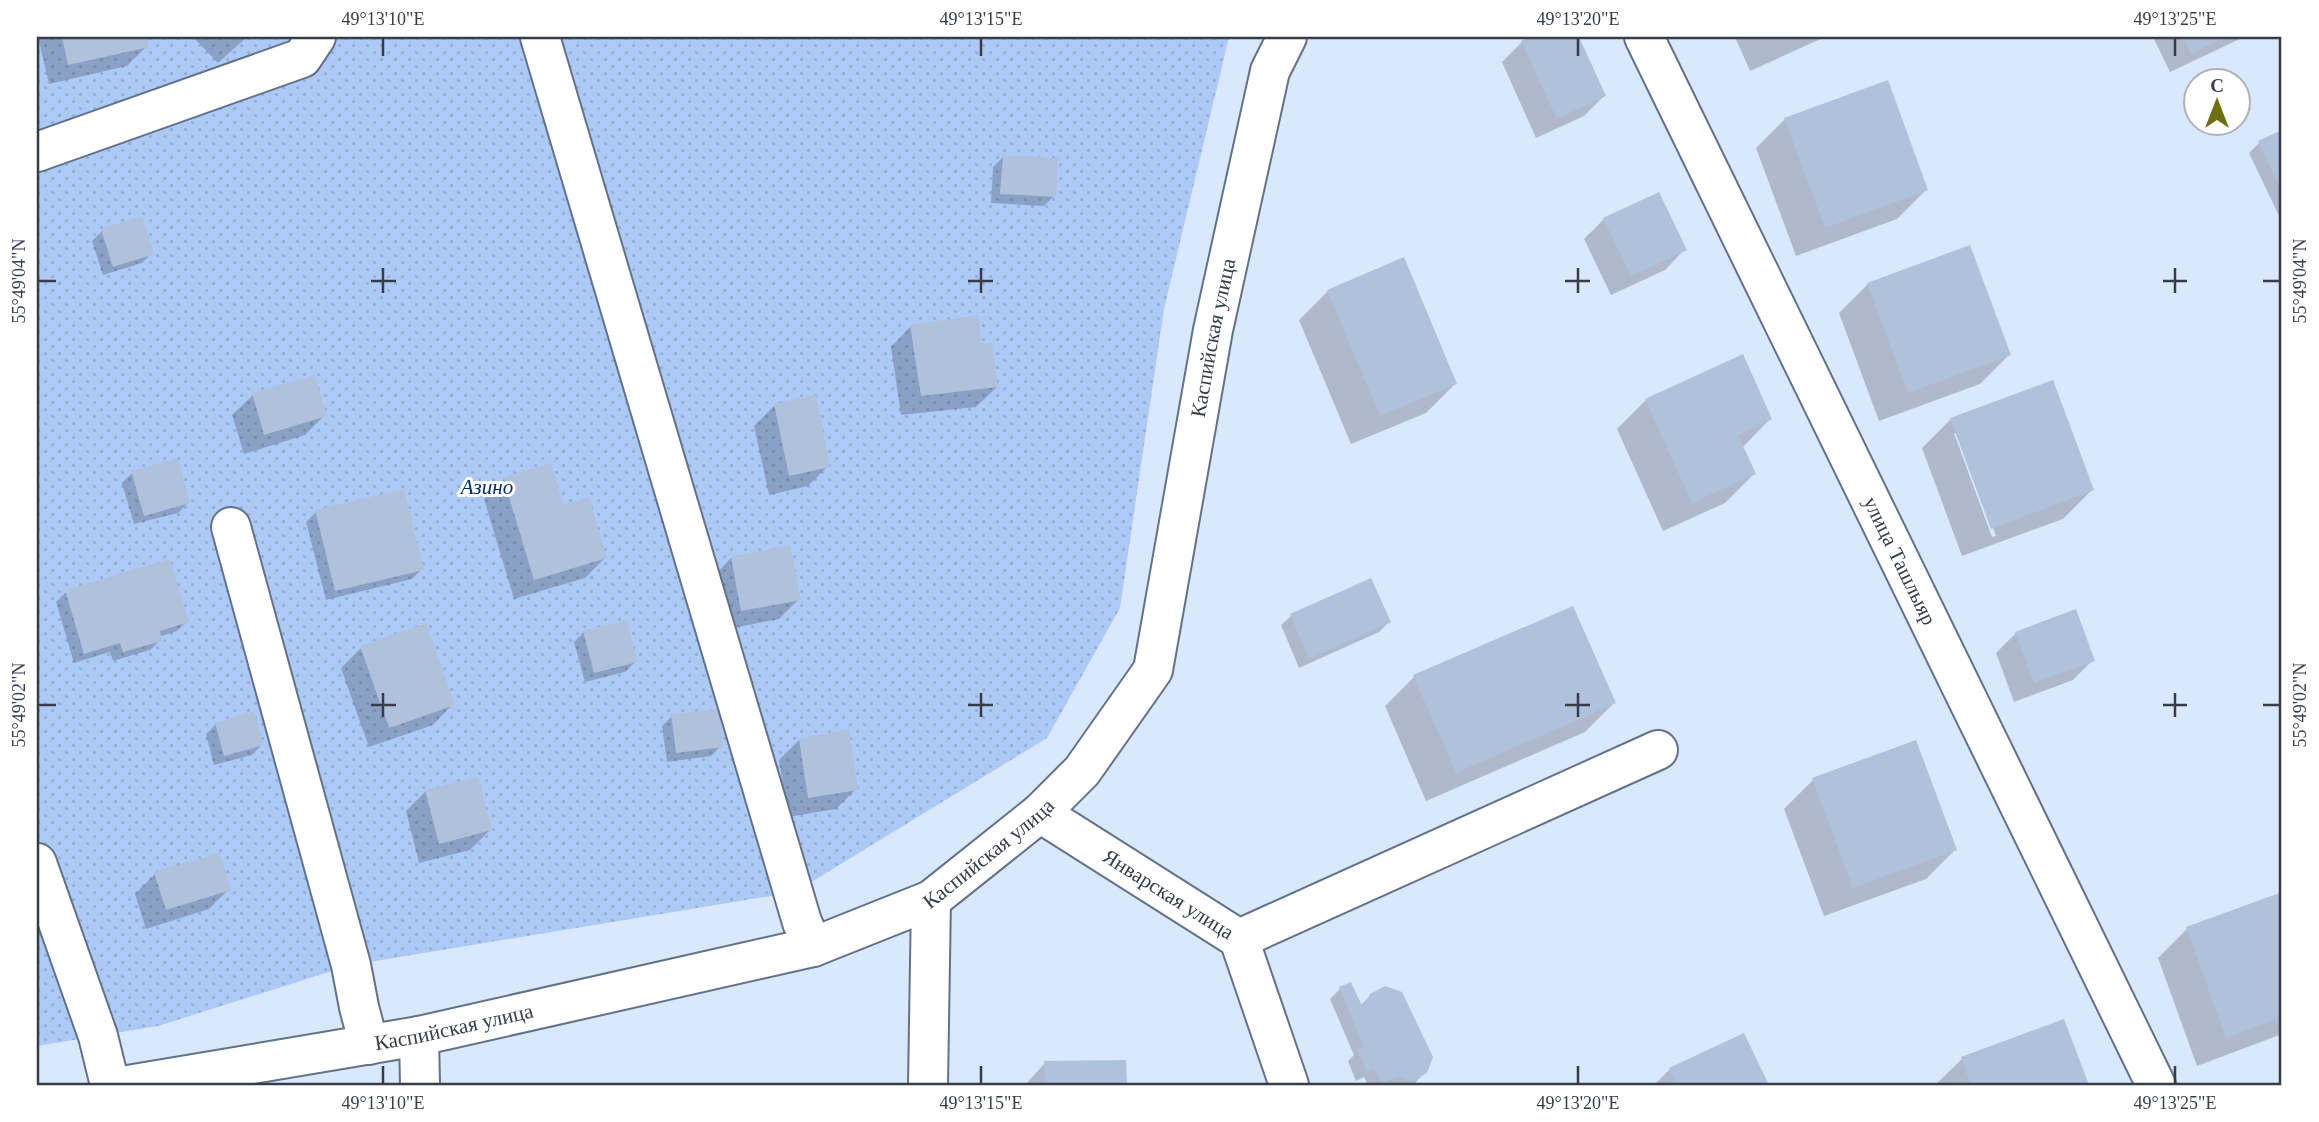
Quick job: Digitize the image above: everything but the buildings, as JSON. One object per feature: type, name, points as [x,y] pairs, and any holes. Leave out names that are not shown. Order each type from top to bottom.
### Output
[{"type":"street","points":[[37,152],[302,58],[316,37]]},
{"type":"street","points":[[540,37],[802,922],[813,947]]},
{"type":"street","name":"Каспийская улица","points":[[128,1085],[419,1036],[813,947],[931,900],[1040,813],[1082,771],[1153,670],[1213,330],[1270,71],[1287,37]]},
{"type":"street","name":"улица Ташлыяр","points":[[1644,37],[2156,1085]]},
{"type":"street","points":[[231,527],[351,965],[369,1045]]},
{"type":"street","points":[[1239,939],[1658,750]]},
{"type":"street","name":"Январская улица","points":[[1040,813],[1239,939],[1289,1085]]},
{"type":"street","points":[[37,863],[98,1036],[110,1085]]},
{"type":"street","points":[[928,1085],[931,900]]},
{"type":"street","points":[[419,1036],[420,1085]]},
{"type":"green space","name":"Азино","points":[[37,37],[1229,37],[1164,309],[1120,608],[1047,738],[795,892],[351,965],[158,1026],[37,1046]]}]
